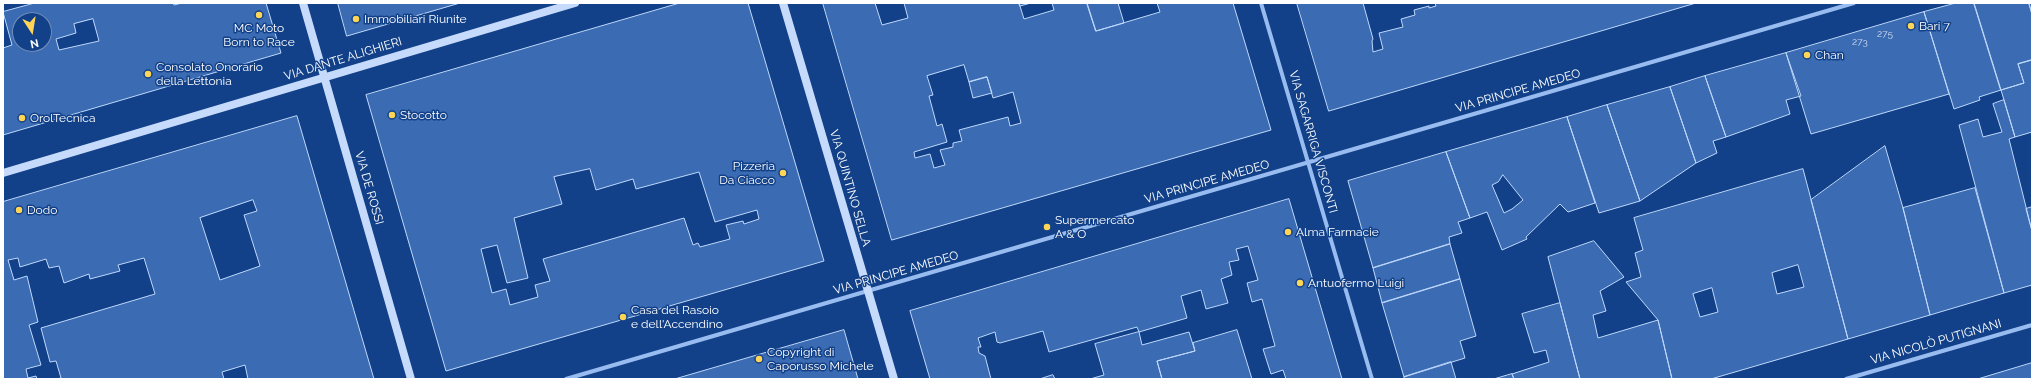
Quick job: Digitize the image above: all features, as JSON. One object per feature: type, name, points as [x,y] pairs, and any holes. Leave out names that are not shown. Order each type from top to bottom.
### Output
[{"type":"street","name":"VIA DE ROSSI","points":[[303,3],[411,379]]},
{"type":"street","name":"VIA DANTE ALIGHIERI","points":[[3,173],[575,3]]},
{"type":"street","name":"VIA QUINTINO SELLA","points":[[783,3],[894,379]]},
{"type":"street","name":"VIA SAGARRIGA VISCONTI","points":[[1261,3],[1372,379]]},
{"type":"street","name":"VIA PRINCIPE AMEDEO","points":[[566,379],[1854,3]]},
{"type":"street","name":"VIA NICOLÒ PUTIGNANI","points":[[1846,379],[2032,325]]},
{"type":"building","points":[[35,3],[173,3],[174,5],[182,3],[266,3],[281,53],[3,135],[3,48],[12,45],[3,12]],"holes":[[[93,19],[99,41],[59,50],[56,39],[76,33],[74,24]]]},
{"type":"building","points":[[338,3],[460,3],[347,36]]},
{"type":"building","points":[[680,3],[748,3],[824,261],[446,371],[366,95]],"holes":[[[590,169],[596,190],[633,179],[636,189],[699,172],[715,222],[757,210],[759,219],[744,224],[743,221],[726,225],[730,239],[700,247],[698,243],[693,245],[684,218],[543,259],[550,281],[535,285],[538,297],[510,305],[506,289],[492,293],[481,249],[497,245],[507,283],[528,278],[514,218],[562,204],[554,177]]]},
{"type":"building","points":[[823,3],[875,3],[882,25],[908,18],[904,3],[1019,3],[1024,19],[1054,10],[1052,3],[1087,3],[1096,31],[1160,12],[1157,3],[1233,3],[1271,130],[892,240]],"holes":[[[964,65],[969,82],[987,77],[993,98],[1013,92],[1021,123],[1010,126],[1008,117],[959,130],[962,141],[953,143],[953,147],[940,150],[945,165],[934,168],[930,154],[915,158],[914,152],[947,142],[942,124],[937,126],[929,96],[933,95],[927,76]]]},
{"type":"building","points":[[1019,3],[1031,3],[1020,6]]},
{"type":"building","points":[[1087,3],[1118,3],[1124,23],[1096,31]]},
{"type":"building","points":[[1297,3],[1363,3],[1373,39],[1373,52],[1383,49],[1379,33],[1403,27],[1401,19],[1415,15],[1414,10],[1429,6],[1429,8],[1436,6],[1435,3],[1696,3],[1329,111]]},
{"type":"building","points":[[1956,3],[1974,3],[2001,90],[1979,97],[1980,100],[1954,109],[1924,12]]},
{"type":"building","points":[[1974,3],[2029,3],[2032,14],[2032,60],[2018,64],[2024,83],[2001,90]]},
{"type":"building","points":[[2029,3],[2032,3],[2032,14]]},
{"type":"building","points":[[1924,12],[1949,94],[1811,134],[1786,53]]},
{"type":"building","points":[[1786,53],[1801,96],[1786,100],[1790,114],[1726,137],[1705,76]]},
{"type":"building","points":[[2032,60],[2032,132],[2015,137],[2001,90],[2024,83],[2018,64]]},
{"type":"building","points":[[1705,76],[1726,137],[1713,141],[1717,153],[1696,163],[1670,87]]},
{"type":"building","points":[[987,77],[992,93],[973,98],[969,82]]},
{"type":"building","points":[[1670,87],[1696,163],[1640,201],[1607,105]]},
{"type":"building","points":[[2004,100],[2015,137],[2009,139],[2032,231],[2032,285],[2004,293],[1959,125],[1978,119],[1983,137],[2002,132],[1993,104]]},
{"type":"building","points":[[1607,105],[1640,201],[1599,213],[1567,117]]},
{"type":"building","points":[[297,116],[374,379],[248,379],[245,365],[222,372],[224,379],[57,379],[61,378],[56,361],[50,362],[41,328],[155,294],[144,258],[118,265],[120,271],[90,279],[89,274],[64,283],[59,266],[49,268],[46,259],[20,267],[18,258],[8,260],[14,280],[27,276],[38,322],[29,325],[41,365],[26,369],[28,378],[36,376],[37,379],[3,379],[3,202]],"holes":[[[253,200],[257,211],[244,215],[260,266],[220,280],[200,218]]]},
{"type":"building","points":[[1567,117],[1595,203],[1568,212],[1560,204],[1526,237],[1527,239],[1502,250],[1487,212],[1470,218],[1446,152]],"holes":[[[1503,175],[1523,200],[1512,209],[1504,213],[1492,185],[1498,182]]]},
{"type":"building","points":[[1885,146],[1903,208],[1930,315],[1848,339],[1811,200]]},
{"type":"building","points":[[1446,152],[1470,218],[1458,222],[1462,233],[1449,237],[1450,244],[1373,268],[1348,181]]},
{"type":"building","points":[[1803,169],[1848,339],[1711,379],[1672,379],[1658,320],[1626,282],[1641,277],[1635,253],[1643,250],[1634,218]],"holes":[[[1798,265],[1804,287],[1777,294],[1772,273]],[[1712,288],[1718,312],[1700,317],[1693,294]]]},
{"type":"building","points":[[1975,188],[2004,293],[1930,315],[1903,208]]},
{"type":"building","points":[[1289,199],[1342,379],[1286,379],[1283,370],[1271,374],[1263,349],[1275,346],[1262,299],[1252,302],[1247,283],[1258,280],[1248,246],[1236,249],[1239,260],[1229,262],[1232,275],[1221,279],[1228,303],[1206,309],[1201,290],[1181,296],[1187,318],[1139,332],[1137,327],[1049,352],[1043,331],[1000,343],[997,342],[995,332],[978,338],[981,347],[978,347],[979,353],[985,356],[991,379],[930,379],[910,311]]},
{"type":"building","points":[[2032,207],[2032,231],[2026,209]]},
{"type":"building","points":[[1594,241],[1624,277],[1600,291],[1606,311],[1593,315],[1598,338],[1658,320],[1672,379],[1580,379],[1548,257]]},
{"type":"building","points":[[1450,244],[1460,279],[1382,303],[1373,268]]},
{"type":"building","points":[[1460,279],[1476,336],[1460,341],[1465,358],[1404,377],[1382,303]]},
{"type":"building","points":[[1560,303],[1580,379],[1514,379],[1512,374],[1549,362],[1546,350],[1534,353],[1522,314]]},
{"type":"building","points":[[844,330],[858,379],[675,379]]},
{"type":"building","points":[[1237,330],[1252,379],[1162,379],[1157,361],[1195,351],[1193,343]]},
{"type":"building","points":[[1139,332],[1142,345],[1189,332],[1195,351],[1157,361],[1162,379],[1090,379],[1104,375],[1095,344]]},
{"type":"building","points":[[1451,362],[1456,379],[1404,379],[1404,377]]},
{"type":"building","points":[[2032,363],[2032,379],[1978,379]]},
{"type":"building","points":[[1512,374],[1514,379],[1494,379]]},
{"type":"building","points":[[1053,375],[1055,379],[1040,379]]},
{"type":"place","name":"MC Moto Born to Race","points":[[259,15]]},
{"type":"place","name":"Immobiliari Riunite","points":[[356,19]]},
{"type":"place","name":"Bari 7","points":[[1911,26]]},
{"type":"place","name":"Chan","points":[[1807,55]]},
{"type":"place","name":"Consolato Onorario della Lettonia","points":[[148,74]]},
{"type":"place","name":"Stocotto","points":[[392,115]]},
{"type":"place","name":"OrolTecnica","points":[[22,118]]},
{"type":"place","name":"Pizzeria Da Ciacco","points":[[783,173]]},
{"type":"place","name":"Dodo","points":[[19,210]]},
{"type":"place","name":"Supermercato A & O","points":[[1047,227]]},
{"type":"place","name":"Alma Farmacie","points":[[1288,232]]},
{"type":"place","name":"Antuofermo Luigi","points":[[1300,283]]},
{"type":"place","name":"Casa del Rasoio e dell'Accendino","points":[[623,317]]},
{"type":"place","name":"Copyright di Caporusso Michele","points":[[759,359]]}]
